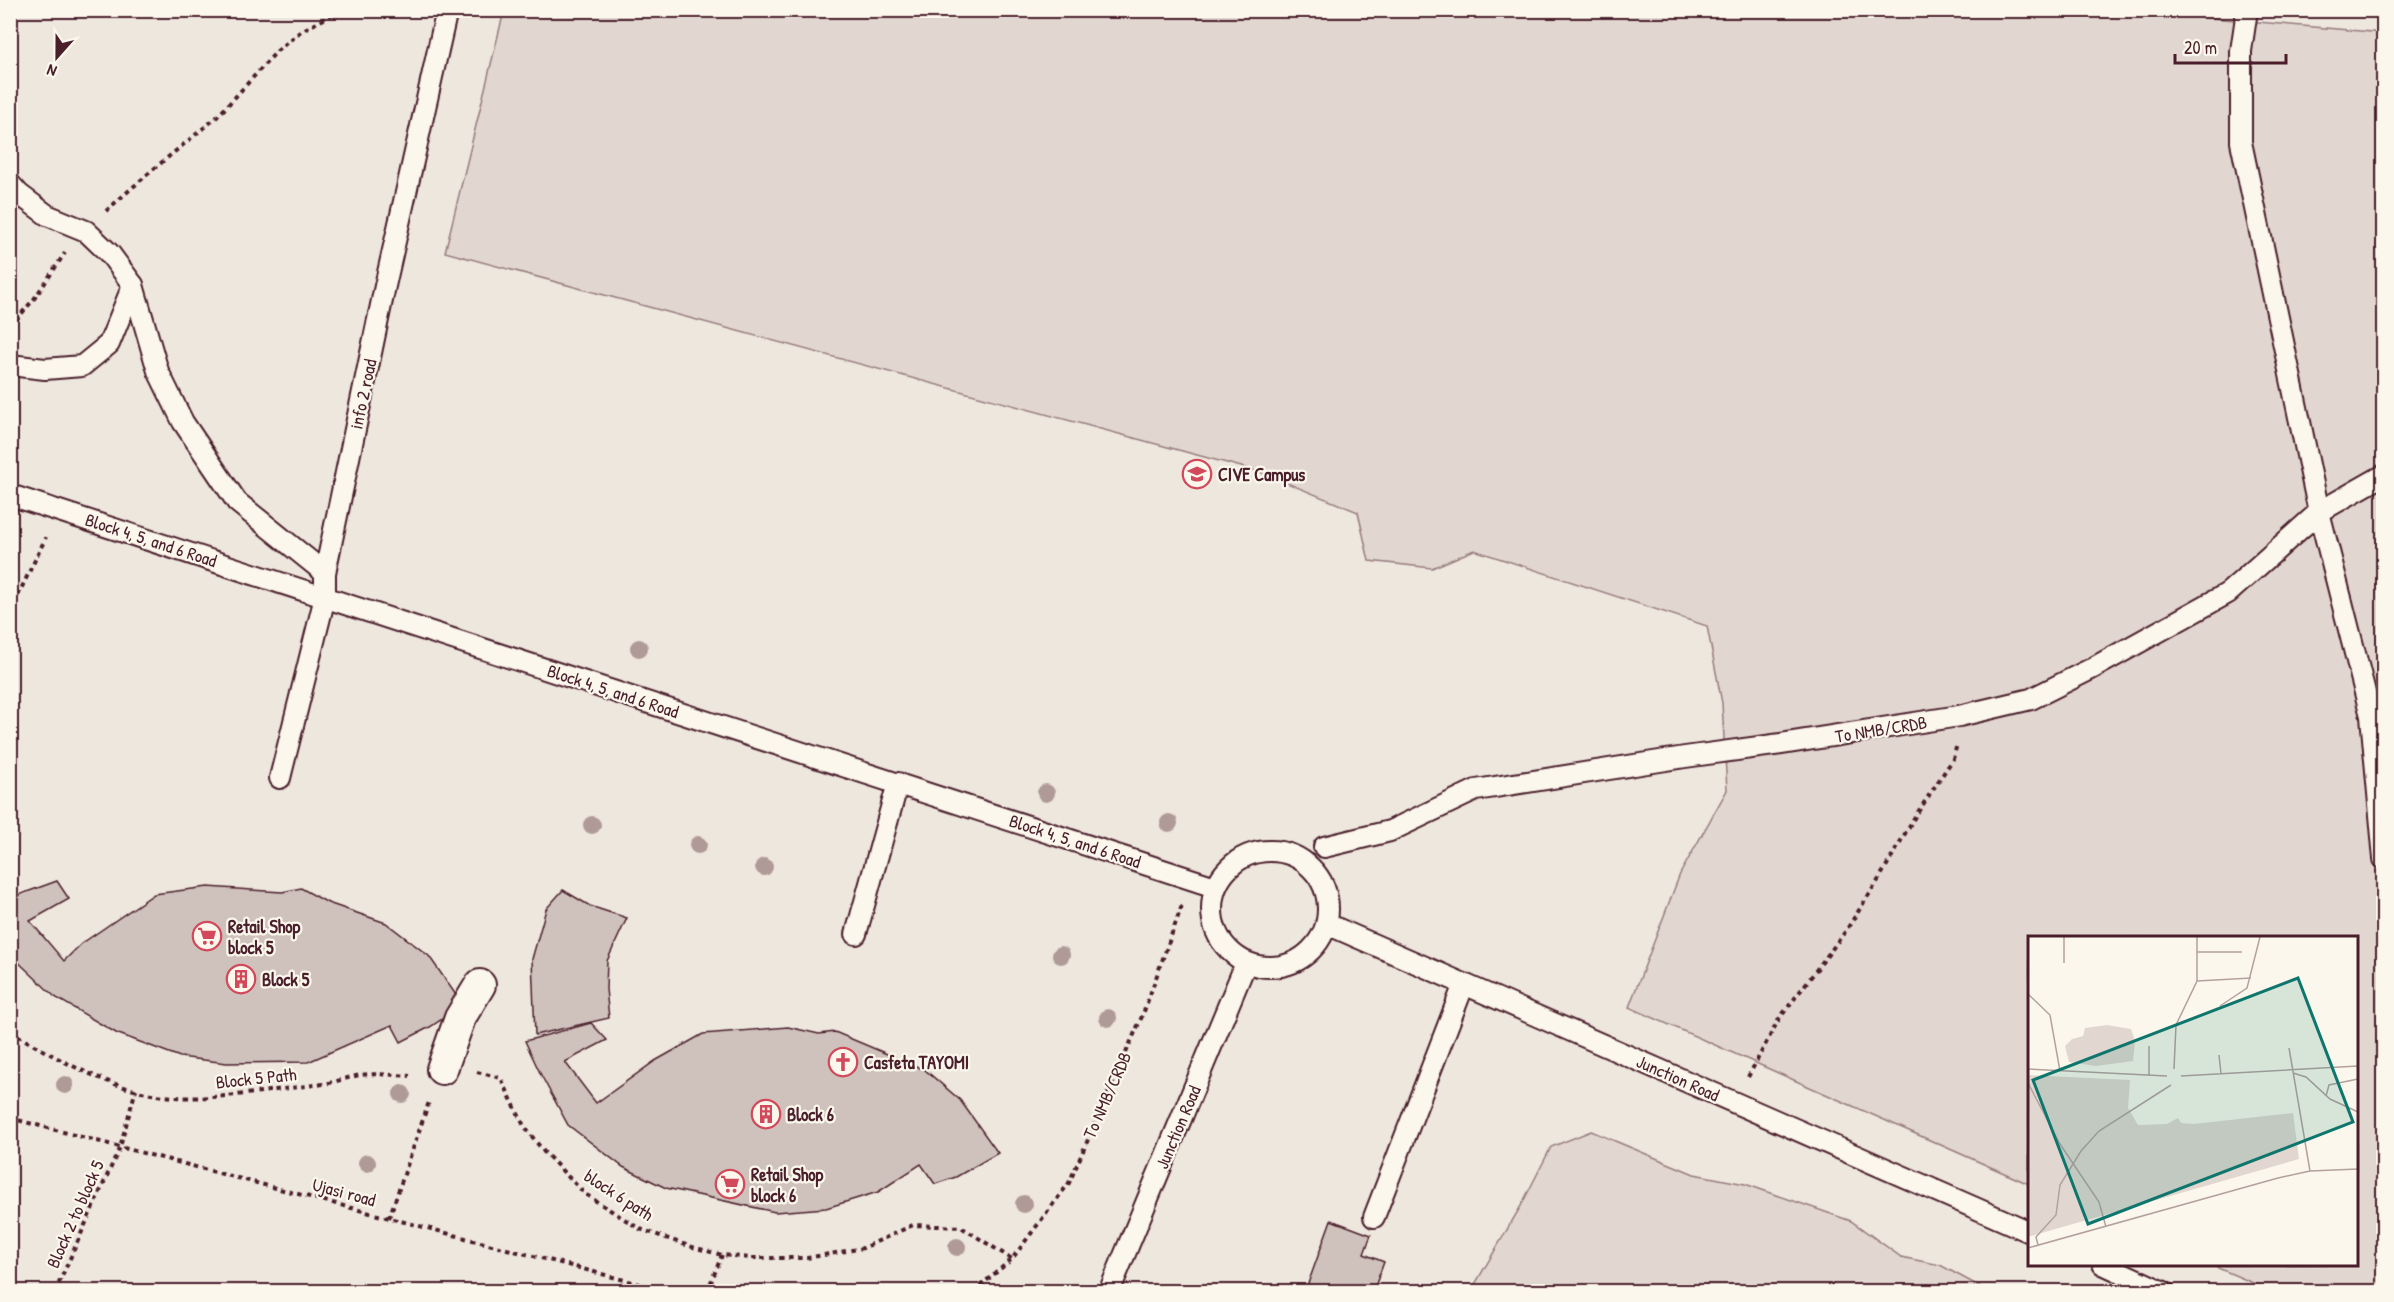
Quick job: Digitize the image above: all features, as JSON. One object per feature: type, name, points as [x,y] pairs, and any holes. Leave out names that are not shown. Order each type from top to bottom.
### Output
[{"type":"street","points":[[440,1074],[460,1018],[480,985]]},
{"type":"lane","name":"info 2 road","points":[[280,778],[325,597],[325,573],[385,286],[447,10]]},
{"type":"lane","points":[[2247,10],[2241,51],[2241,142],[2319,512],[2371,716],[2384,859]]},
{"type":"lane","points":[[10,184],[19,194],[47,215],[86,231],[110,254],[133,285],[158,371],[183,422],[230,492],[237,502],[325,573]]},
{"type":"lane","points":[[10,365],[45,369],[82,366],[109,344],[133,285]]},
{"type":"lane","name":"To NMB/CRDB","points":[[1324,847],[1390,831],[1476,790],[1959,716],[2031,699],[2093,668],[2228,593],[2319,512],[2384,475]]},
{"type":"lane","name":"Block 4, 5, and 6 Road","points":[[10,495],[1215,886]]},
{"type":"lane","points":[[856,934],[898,783]]},
{"type":"lane","points":[[1272,850],[1290,855],[1305,862],[1317,875],[1326,890],[1329,907],[1327,924],[1318,943],[1304,957],[1286,966],[1266,968],[1246,963],[1231,953],[1219,939],[1212,922],[1210,905],[1215,886],[1224,872],[1238,860],[1254,853],[1272,850]]},
{"type":"lane","name":"Junction Road","points":[[1327,924],[2028,1232]]},
{"type":"lane","name":"Junction Road","points":[[1109,1292],[1246,963]]},
{"type":"lane","points":[[1374,1217],[1464,984]]},
{"type":"lane","points":[[2107,1266],[2159,1290]]},
{"type":"path","points":[[10,327],[34,299],[59,259],[86,231],[150,172],[217,117],[301,31],[341,10]]},
{"type":"path","points":[[10,612],[58,510]]},
{"type":"path","points":[[1734,1103],[1779,1019],[1845,932],[1914,818],[1953,759],[1958,741],[1959,716]]},
{"type":"path","name":"To NMB/CRDB","points":[[973,1292],[1012,1259],[1069,1183],[1143,1014],[1181,908],[1215,886]]},
{"type":"path","name":"Block 5 Path","points":[[10,1031],[67,1065],[135,1089],[174,1097],[221,1096],[334,1083],[360,1076],[440,1074]]},
{"type":"path","name":"block 6 path","points":[[440,1074],[474,1071],[501,1078],[524,1126],[544,1152],[585,1194],[640,1229],[689,1246],[750,1258],[807,1258],[863,1248],[913,1225],[961,1227],[1012,1259]]},
{"type":"path","points":[[389,1218],[440,1074]]},
{"type":"path","points":[[120,1147],[135,1089]]},
{"type":"path","name":"Ujasi road","points":[[10,1118],[670,1292]]},
{"type":"path","name":"Block 2 to block 5","points":[[55,1292],[120,1147]]},
{"type":"path","points":[[707,1292],[722,1254]]},
{"type":"shaded area","points":[[2118,10],[2383,33],[2383,1291],[2272,1291],[2213,1266],[2358,1266],[2358,936],[2028,936],[2028,1184],[1629,1007],[1680,874],[1727,790],[1722,703],[1707,626],[1474,550],[1432,568],[1369,561],[1358,512],[1260,472],[445,252],[504,11]]},
{"type":"shaded area","name":"CIVE Campus","points":[[10,11],[2383,11],[2383,1291],[11,1291]]},
{"type":"shaded area","points":[[1591,1131],[1694,1174],[1745,1184],[1851,1221],[1901,1257],[1940,1265],[1988,1291],[1471,1291],[1521,1206],[1551,1147]]},
{"type":"building","name":"Block 5","points":[[57,881],[69,899],[30,921],[64,961],[81,944],[154,894],[208,887],[282,892],[301,888],[328,903],[386,923],[429,956],[463,1005],[430,1027],[401,1042],[392,1025],[308,1062],[227,1063],[180,1057],[116,1033],[55,997],[12,956],[10,898]]},
{"type":"building","points":[[563,890],[590,906],[627,918],[607,961],[606,989],[609,1018],[535,1035],[532,959],[546,909]]},
{"type":"building","name":"Block 6","points":[[591,1023],[607,1040],[565,1062],[596,1103],[655,1061],[703,1034],[788,1027],[819,1034],[835,1032],[925,1070],[960,1100],[998,1153],[956,1177],[935,1184],[921,1164],[878,1192],[826,1208],[775,1212],[666,1188],[623,1167],[568,1125],[525,1041]]},
{"type":"building","points":[[1331,1220],[1371,1235],[1364,1254],[1384,1262],[1373,1292],[1305,1292]]},
{"type":"place","name":"CIVE Campus","points":[[1197,474]]},
{"type":"place","name":"Retail Shop block 5","points":[[207,936]]},
{"type":"place","name":"Block 5","points":[[241,979]]},
{"type":"place","name":"Casfeta TAYOMI","points":[[843,1062]]},
{"type":"place","name":"Block 6","points":[[766,1114]]},
{"type":"place","name":"Retail Shop block 6","points":[[730,1184]]}]
